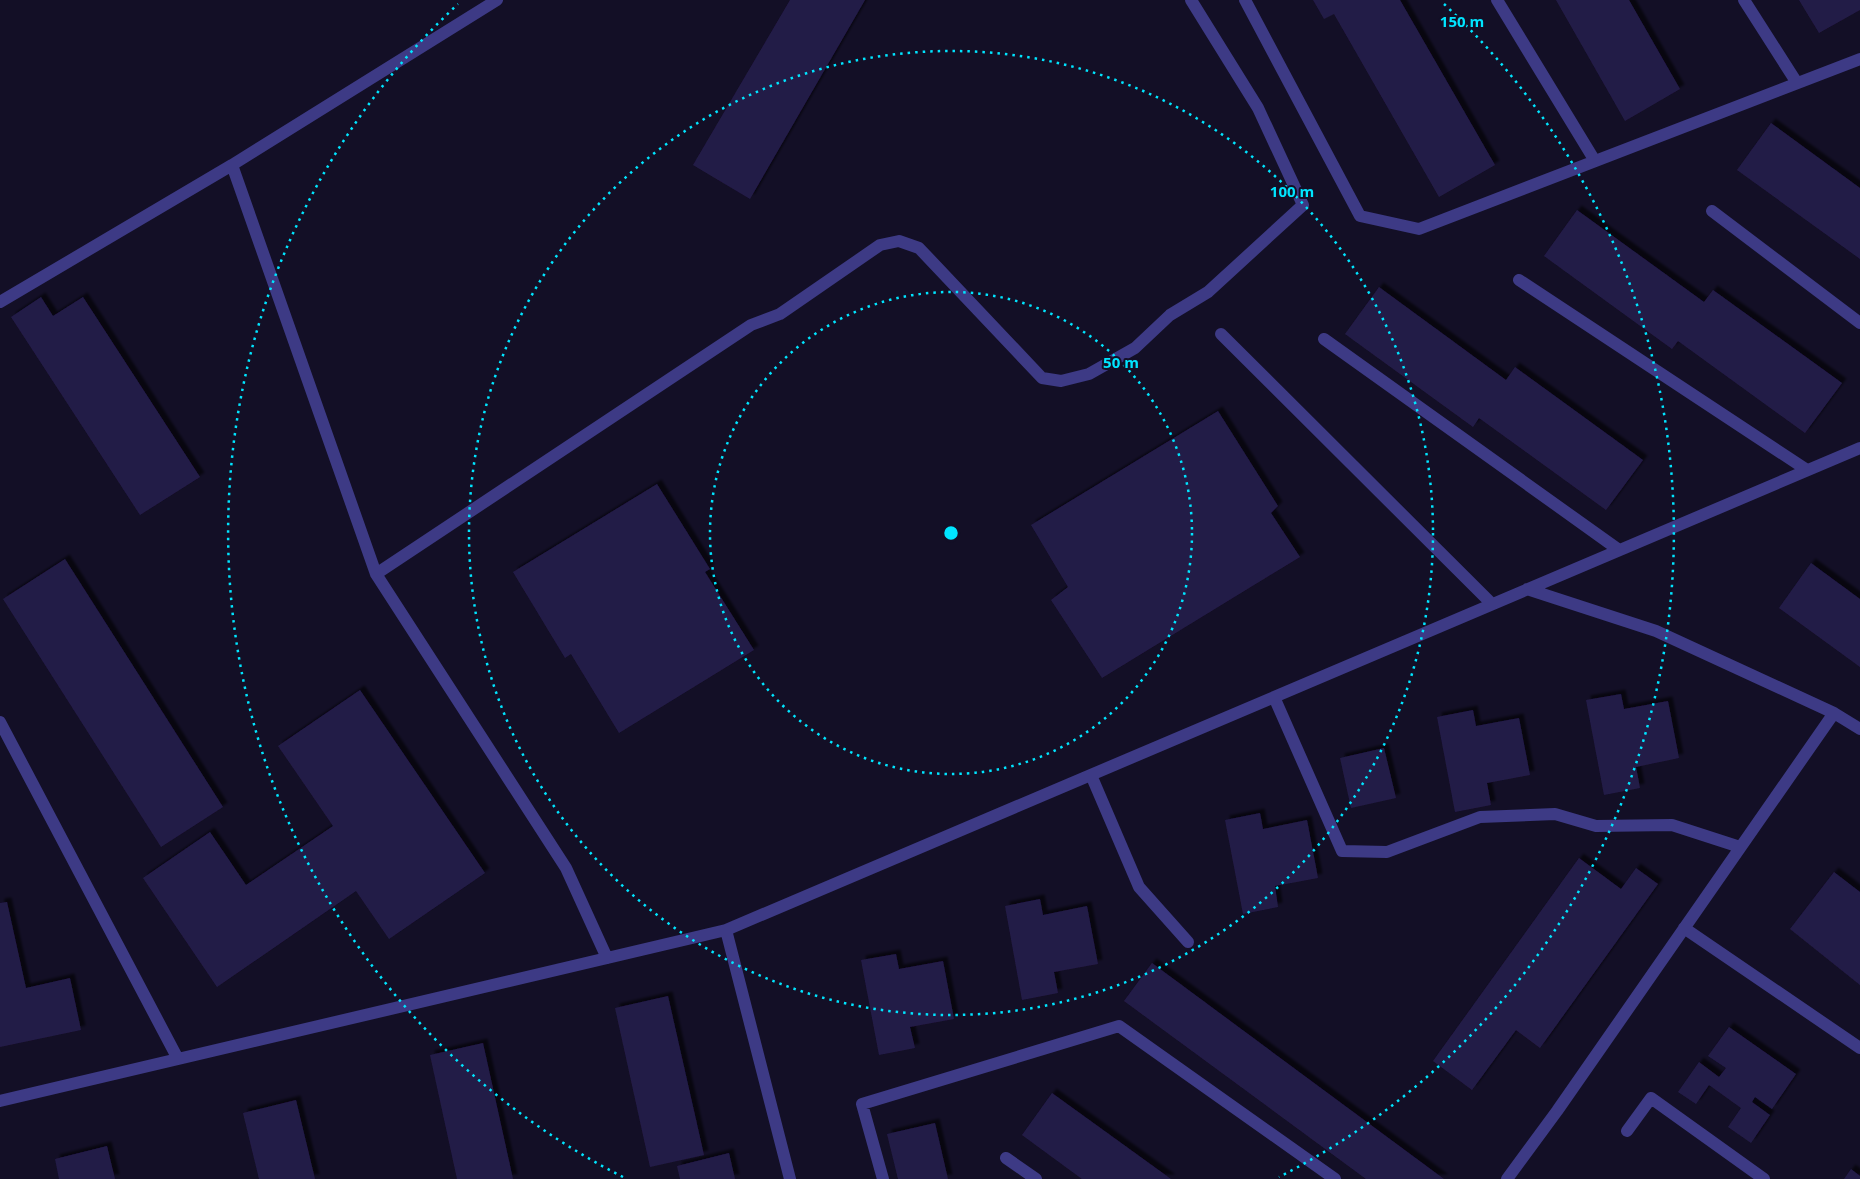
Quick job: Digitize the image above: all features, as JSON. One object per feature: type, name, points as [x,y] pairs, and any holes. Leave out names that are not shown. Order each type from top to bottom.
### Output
[{"type":"street","points":[[0,302],[232,165],[497,0]]},
{"type":"street","points":[[376,574],[751,325],[780,314],[880,245],[899,241],[919,248],[1042,378],[1061,381],[1089,374],[1135,348],[1170,315],[1208,292],[1303,204],[1258,108],[1191,0]]},
{"type":"street","points":[[1245,0],[1360,216],[1419,229],[1860,59]]},
{"type":"street","points":[[1497,0],[1595,161]]},
{"type":"street","points":[[1744,0],[1797,83]]},
{"type":"street","points":[[232,165],[376,574],[566,868],[607,958]]},
{"type":"street","points":[[1712,211],[1860,323]]},
{"type":"street","points":[[1519,280],[1807,470]]},
{"type":"street","points":[[1221,334],[1492,604]]},
{"type":"street","points":[[1324,339],[1619,550]]},
{"type":"street","points":[[0,1101],[726,930],[1860,448]]},
{"type":"street","points":[[1527,589],[1656,631],[1834,713],[1860,730]]},
{"type":"street","points":[[1274,697],[1342,851],[1386,852],[1480,817],[1555,814],[1596,826],[1672,826],[1740,847]]},
{"type":"street","points":[[1507,1179],[1557,1111],[1834,713]]},
{"type":"street","points":[[0,722],[178,1059]]},
{"type":"street","points":[[1091,775],[1139,887],[1188,942]]},
{"type":"street","points":[[1684,928],[1860,1048]]},
{"type":"street","points":[[726,930],[790,1179]]},
{"type":"street","points":[[883,1179],[862,1104],[1119,1026],[1334,1179]]},
{"type":"street","points":[[1627,1131],[1651,1098],[1764,1179]]},
{"type":"street","points":[[1006,1158],[1036,1179]]},
{"type":"building","points":[[790,0],[865,0],[750,199],[693,165]]},
{"type":"building","points":[[1313,0],[1400,0],[1495,165],[1439,197],[1334,14],[1324,19]]},
{"type":"building","points":[[1556,0],[1629,0],[1680,89],[1625,121]]},
{"type":"building","points":[[1799,0],[1860,0],[1860,10],[1819,33]]},
{"type":"building","points":[[1771,123],[1860,188],[1860,259],[1737,170]]},
{"type":"building","points":[[1577,210],[1704,302],[1713,290],[1842,383],[1805,433],[1678,341],[1672,349],[1544,256]]},
{"type":"building","points":[[1379,287],[1506,380],[1515,367],[1643,460],[1606,510],[1479,418],[1473,427],[1345,334]]},
{"type":"building","points":[[41,297],[53,316],[83,297],[200,477],[140,515],[11,317]]},
{"type":"building","points":[[1218,411],[1278,506],[1271,513],[1300,557],[1102,678],[1051,600],[1068,587],[1031,525]]},
{"type":"building","points":[[657,484],[710,569],[705,572],[754,650],[619,733],[571,654],[565,658],[513,572]]},
{"type":"building","points":[[65,559],[223,807],[161,847],[3,599]]},
{"type":"building","points":[[1811,563],[1860,599],[1860,667],[1779,608]]},
{"type":"building","points":[[360,690],[485,873],[389,939],[356,891],[217,987],[143,878],[210,832],[246,885],[333,826],[278,746]]},
{"type":"building","points":[[1621,694],[1624,709],[1668,701],[1679,758],[1636,767],[1640,788],[1604,795],[1586,700]]},
{"type":"building","points":[[1473,710],[1476,726],[1519,718],[1530,775],[1487,783],[1491,805],[1455,812],[1437,717]]},
{"type":"building","points":[[1384,748],[1396,798],[1351,808],[1340,758]]},
{"type":"building","points":[[1260,813],[1263,829],[1307,820],[1318,878],[1275,886],[1278,907],[1243,914],[1225,820]]},
{"type":"building","points":[[1579,858],[1621,889],[1636,868],[1658,884],[1540,1048],[1516,1030],[1472,1090],[1433,1061]]},
{"type":"building","points":[[1834,872],[1860,892],[1860,985],[1790,929]]},
{"type":"building","points":[[1040,899],[1043,915],[1087,906],[1098,964],[1054,972],[1058,993],[1022,1000],[1005,906]]},
{"type":"building","points":[[7,902],[26,988],[70,978],[81,1030],[0,1047],[0,903]]},
{"type":"building","points":[[896,954],[899,969],[943,961],[954,1019],[910,1027],[915,1048],[879,1055],[861,960]]},
{"type":"building","points":[[1152,963],[1444,1179],[1366,1179],[1124,1001]]},
{"type":"building","points":[[668,996],[704,1155],[650,1167],[615,1008]]},
{"type":"building","points":[[1729,1027],[1796,1074],[1772,1109],[1755,1097],[1752,1102],[1770,1115],[1751,1143],[1728,1127],[1741,1108],[1709,1085],[1696,1104],[1678,1092],[1699,1062],[1719,1077],[1726,1068],[1708,1056]]},
{"type":"building","points":[[483,1043],[513,1179],[457,1179],[430,1055]]},
{"type":"building","points":[[1052,1093],[1171,1179],[1082,1179],[1022,1135]]},
{"type":"building","points":[[296,1100],[315,1179],[259,1179],[243,1113]]},
{"type":"building","points":[[935,1123],[948,1179],[898,1179],[887,1134]]},
{"type":"building","points":[[107,1146],[115,1179],[59,1179],[55,1159]]},
{"type":"building","points":[[729,1153],[735,1179],[680,1179],[677,1166]]},
{"type":"building","points":[[1851,1169],[1860,1176],[1860,1179],[1844,1179]]}]
